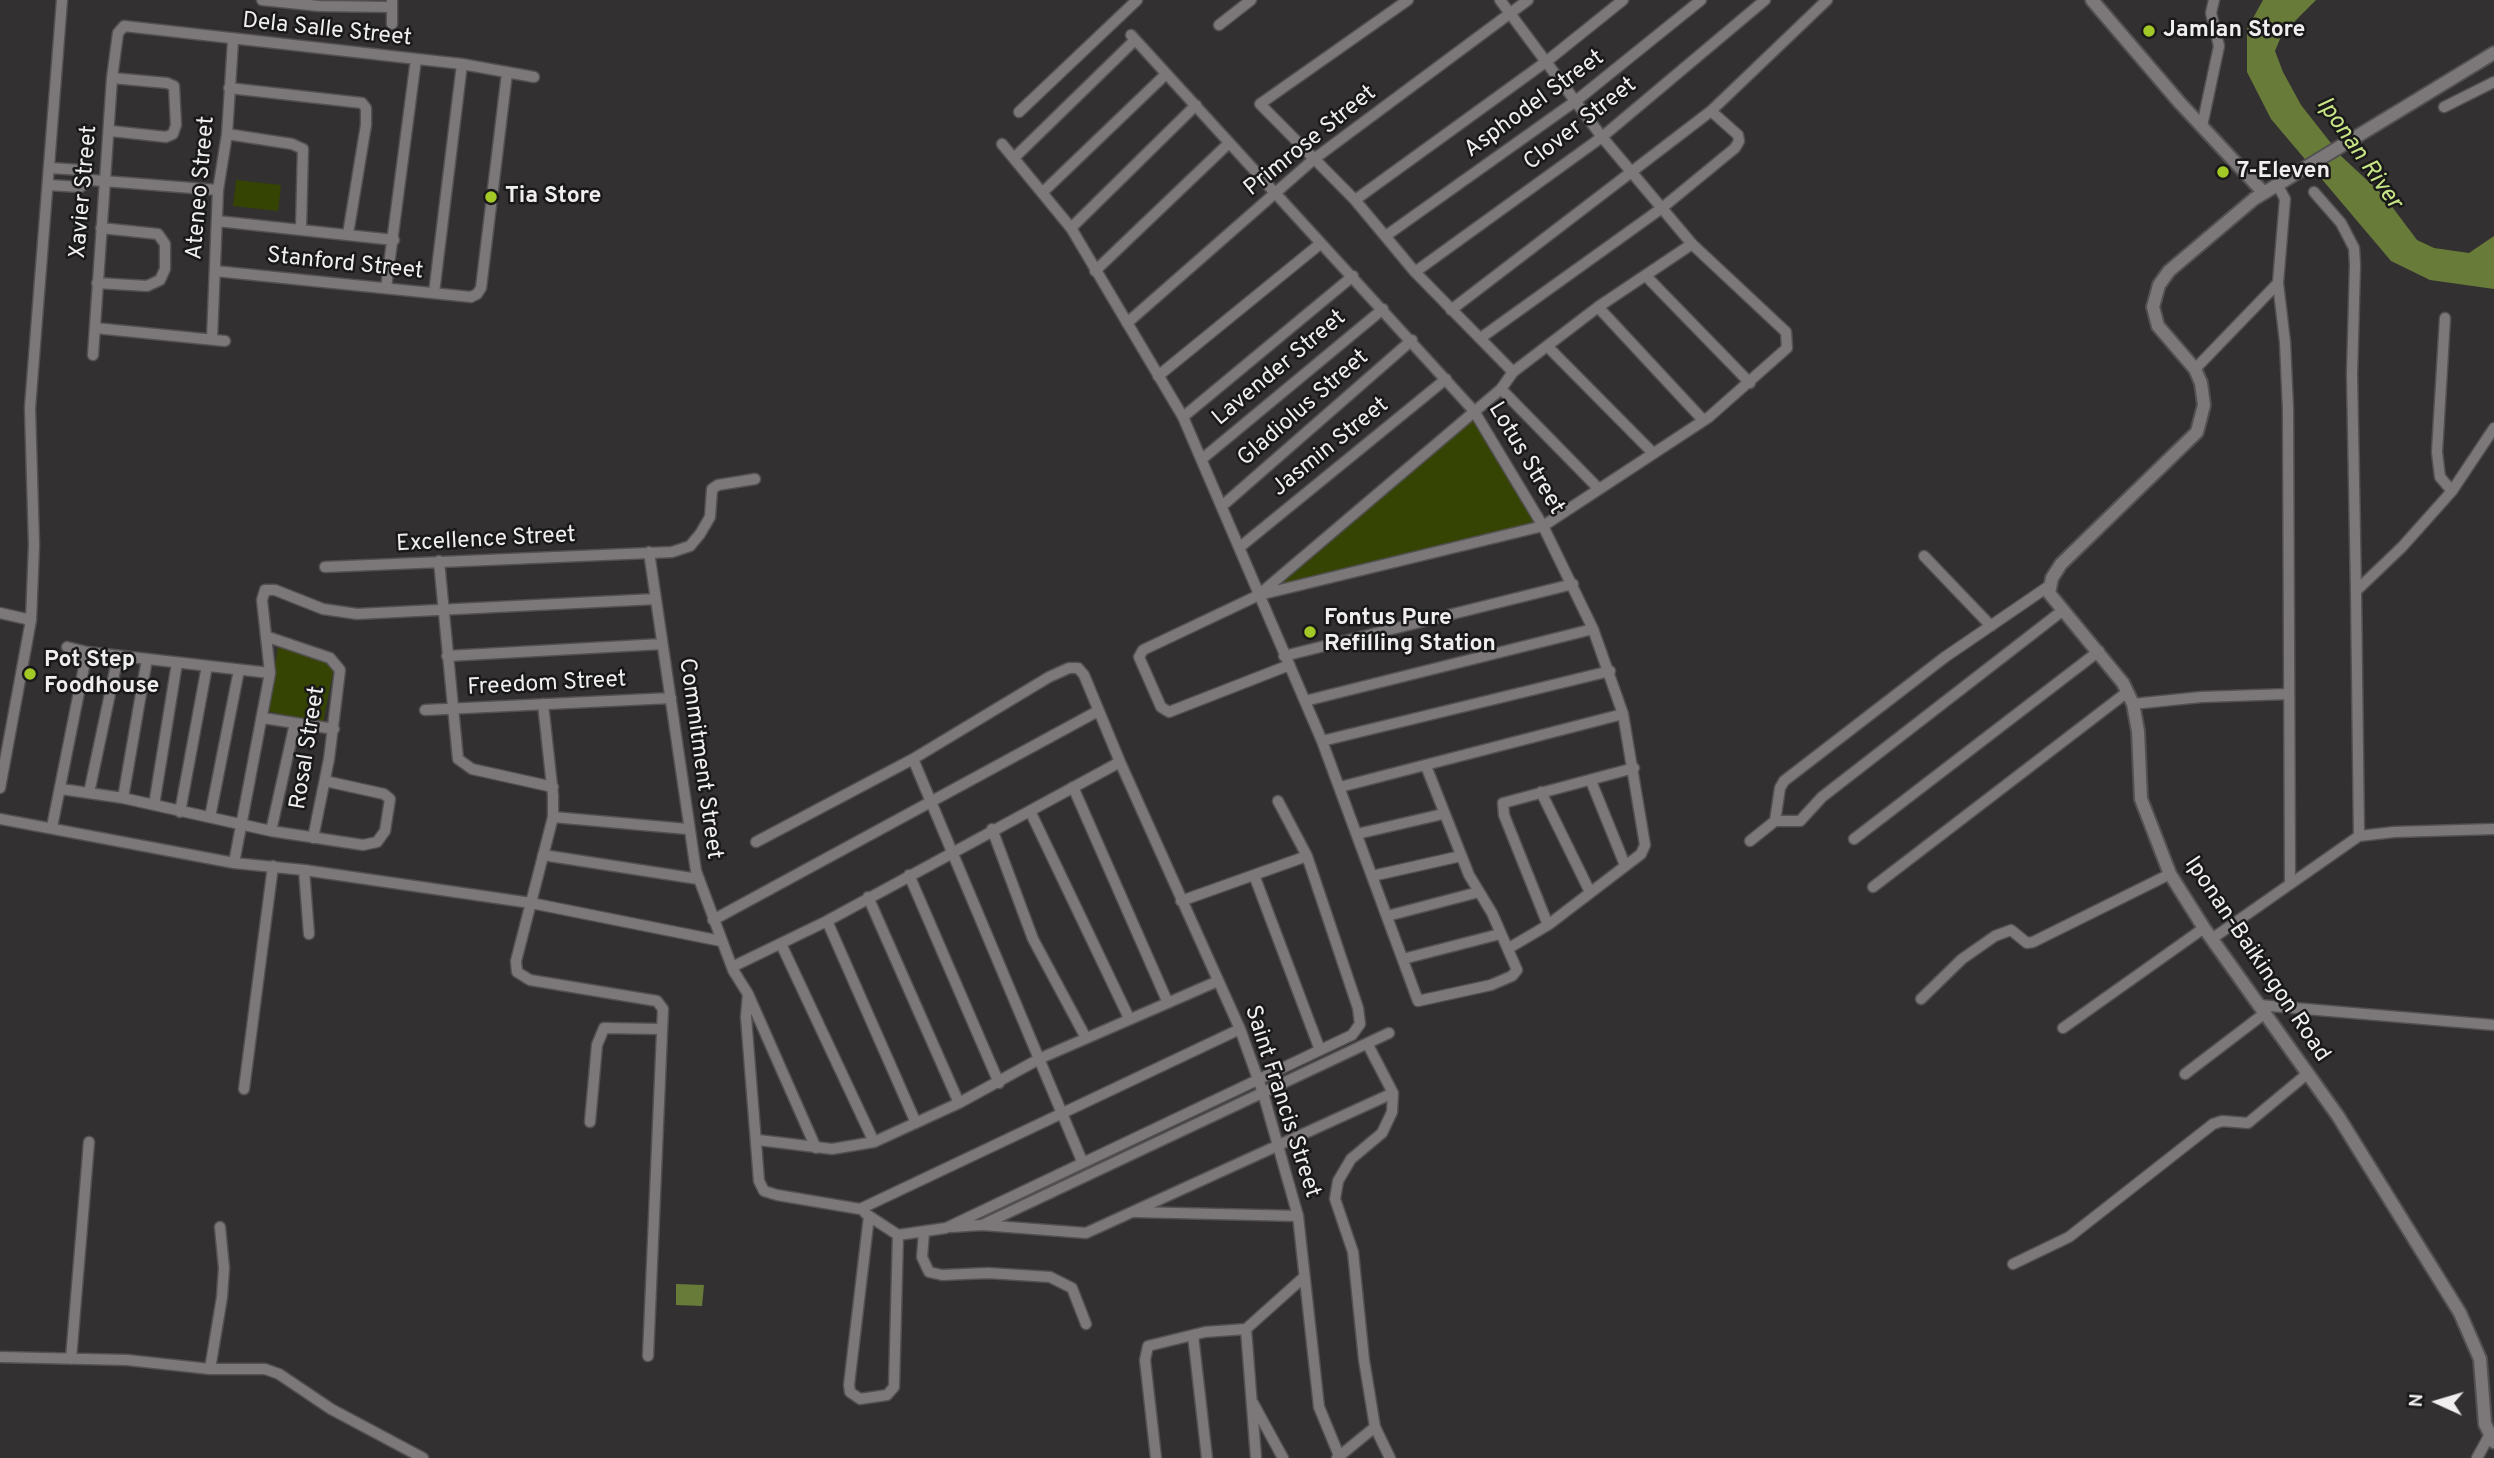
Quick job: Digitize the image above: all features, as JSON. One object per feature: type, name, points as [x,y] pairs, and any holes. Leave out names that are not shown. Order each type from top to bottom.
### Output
[{"type":"street","points":[[0,788],[31,620],[34,531],[30,408],[50,185],[62,0]]},
{"type":"street","points":[[262,0],[319,6],[392,3],[392,24]]},
{"type":"street","points":[[1019,112],[1137,0]]},
{"type":"street","points":[[1219,25],[1251,0]]},
{"type":"street","points":[[1408,0],[1264,98],[1260,101],[1261,107],[1355,200],[1387,235],[1415,272],[1451,310],[1482,337],[1513,372]]},
{"type":"street","points":[[1500,0],[1602,137],[1692,244],[1786,332],[1787,348],[1703,420],[1543,526],[1259,595],[1143,650],[1140,661],[1161,707],[1169,712],[1181,710],[1286,661],[1573,584]]},
{"type":"street","name":"Primrose Street","points":[[1127,323],[1314,159],[1528,0]]},
{"type":"street","points":[[1355,200],[1547,61],[1623,0]]},
{"type":"street","name":"Asphodel Street","points":[[1387,235],[1577,100],[1701,0]]},
{"type":"street","name":"Clover Street","points":[[1415,272],[1602,137],[1765,0]]},
{"type":"street","points":[[1451,310],[1711,111],[1828,0]]},
{"type":"street","points":[[2092,0],[2202,126],[2264,192]]},
{"type":"street","points":[[2202,126],[2220,46],[2211,13],[2214,0]]},
{"type":"street","name":"Dela Salle Street","points":[[118,33],[124,26],[233,41],[462,64],[534,77]]},
{"type":"street","name":"Xavier Street","points":[[93,355],[103,181],[111,131],[112,78],[118,33]]},
{"type":"street","name":"Lotus Street","points":[[1015,157],[1133,38],[1277,192],[1320,244],[1353,276],[1474,411],[1543,526],[1573,584],[1610,671],[1623,714],[1645,845],[1641,854],[1548,925],[1509,948]]},
{"type":"street","name":"Ateneo Street","points":[[212,339],[219,190],[228,134],[233,41]]},
{"type":"street","points":[[1774,821],[1780,788],[1784,781],[1991,626],[2049,586],[2061,564],[2197,432],[2204,405],[2202,383],[2195,369],[2158,326],[2153,307],[2154,295],[2169,271],[2264,192],[2494,53]]},
{"type":"street","points":[[386,288],[416,59]]},
{"type":"street","points":[[434,293],[462,64]]},
{"type":"street","name":"Stanford Street","points":[[215,271],[471,297],[481,288],[507,73]]},
{"type":"street","points":[[1043,192],[1165,75]]},
{"type":"street","points":[[111,131],[166,137],[173,134],[176,124],[174,86],[112,78]]},
{"type":"street","points":[[2444,107],[2494,82]]},
{"type":"street","points":[[229,88],[362,103],[366,108],[366,125],[348,234]]},
{"type":"street","points":[[1070,228],[1196,105]]},
{"type":"street","points":[[1482,337],[1662,208],[1739,141],[1738,135],[1711,111]]},
{"type":"street","points":[[228,134],[292,144],[303,149],[301,229]]},
{"type":"street","points":[[1095,271],[1229,143]]},
{"type":"street","points":[[1002,144],[1070,228],[1183,417],[1322,741],[1418,1001],[1491,985],[1517,971],[1509,948],[1461,856],[1426,766]]},
{"type":"street","points":[[51,167],[81,170],[91,180]]},
{"type":"street","points":[[50,185],[79,187],[91,180],[219,190]]},
{"type":"street","points":[[2277,184],[2285,199],[2278,283],[2285,342],[2288,409],[2290,881]]},
{"type":"street","points":[[2314,192],[2341,223],[2354,256],[2352,374],[2359,836]]},
{"type":"street","points":[[217,220],[394,240]]},
{"type":"street","points":[[97,283],[154,285],[163,275],[166,252],[158,234],[101,228]]},
{"type":"street","points":[[1158,376],[1320,244]]},
{"type":"street","points":[[1259,595],[1502,389],[1513,372],[1598,307],[1692,244]]},
{"type":"street","points":[[1183,417],[1353,276]]},
{"type":"street","points":[[1646,276],[1749,383]]},
{"type":"street","points":[[2195,369],[2278,283]]},
{"type":"street","points":[[1598,307],[1703,420]]},
{"type":"street","name":"Lavender Street","points":[[1202,459],[1382,309]]},
{"type":"street","points":[[2445,318],[2437,452],[2440,477],[2452,491]]},
{"type":"street","points":[[94,328],[225,341]]},
{"type":"street","name":"Gladiolus Street","points":[[1222,506],[1412,340]]},
{"type":"street","points":[[1548,346],[1653,453]]},
{"type":"street","name":"Jasmin Street","points":[[1240,547],[1446,379]]},
{"type":"street","points":[[1502,389],[1598,488]]},
{"type":"street","points":[[2356,591],[2402,547],[2452,491],[2494,428]]},
{"type":"street","name":"Excellence Street","points":[[325,567],[671,552],[690,546],[710,517],[712,489],[718,485],[755,479]]},
{"type":"street","name":"Commitment Street","points":[[649,552],[687,829],[698,879],[732,967],[748,993],[816,1148]]},
{"type":"street","points":[[1924,556],[1991,626]]},
{"type":"street","points":[[439,561],[456,751],[461,764],[472,769],[552,787]]},
{"type":"street","name":"Iponan-Baikingon Road","points":[[2049,586],[2051,598],[2099,651],[2123,683],[2138,731],[2141,799],[2170,874],[2204,928],[2337,1116],[2460,1313],[2480,1359],[2491,1439]]},
{"type":"street","points":[[234,863],[270,673],[262,600],[265,590],[269,589],[344,614],[656,599]]},
{"type":"street","points":[[1750,841],[1774,821],[1800,821],[1822,796],[2062,611]]},
{"type":"street","points":[[0,614],[31,620]]},
{"type":"street","points":[[1305,701],[1593,629]]},
{"type":"street","name":"Rosal Street","points":[[268,637],[330,658],[338,665],[340,676],[334,729],[313,838]]},
{"type":"street","points":[[447,656],[662,644]]},
{"type":"street","points":[[67,647],[118,656],[270,673]]},
{"type":"street","points":[[1854,839],[2099,651]]},
{"type":"street","points":[[52,827],[87,652]]},
{"type":"street","points":[[89,793],[118,656]]},
{"type":"street","points":[[123,799],[147,659]]},
{"type":"street","points":[[154,806],[177,663]]},
{"type":"street","points":[[180,811],[207,666]]},
{"type":"street","name":"Saint Francis Street","points":[[913,759],[1069,668],[1078,668],[1084,675],[1181,901],[1240,1028],[1263,1093],[1297,1216],[1319,1407],[1339,1457]]},
{"type":"street","points":[[210,817],[239,670]]},
{"type":"street","points":[[1322,741],[1610,671]]},
{"type":"street","points":[[1873,887],[2129,699],[2289,694]]},
{"type":"street","name":"Freedom Street","points":[[425,710],[671,698]]},
{"type":"street","points":[[543,704],[553,817],[516,961],[520,976],[530,980],[657,1001],[663,1009],[660,1029],[648,1356]]},
{"type":"street","points":[[713,920],[1098,711]]},
{"type":"street","points":[[1340,787],[1623,714]]},
{"type":"street","points":[[263,718],[334,729]]},
{"type":"street","points":[[271,831],[295,723]]},
{"type":"street","points":[[756,842],[913,759],[950,852],[1041,1058],[1060,1112],[1082,1161]]},
{"type":"street","points":[[732,967],[827,921],[1120,762]]},
{"type":"street","points":[[1548,925],[1502,809],[1508,799],[1591,781],[1633,768]]},
{"type":"street","points":[[61,789],[241,822],[271,831],[363,845],[377,842],[385,831],[390,799],[384,794],[325,781]]},
{"type":"street","points":[[1591,781],[1625,865]]},
{"type":"street","points":[[1073,787],[1168,1003]]},
{"type":"street","points":[[1541,792],[1590,892]]},
{"type":"street","points":[[946,1228],[1082,1161],[1259,1081],[1352,1035],[1360,1024],[1360,1016],[1307,856],[1278,801]]},
{"type":"street","points":[[1031,811],[1129,1018]]},
{"type":"street","points":[[1357,834],[1443,814]]},
{"type":"street","points":[[553,817],[687,829]]},
{"type":"street","points":[[0,819],[234,863],[304,870],[531,903],[721,941]]},
{"type":"street","points":[[992,830],[1033,939],[1086,1038]]},
{"type":"street","points":[[2213,938],[2290,881],[2359,836],[2395,832],[2494,830]]},
{"type":"street","points":[[543,855],[698,879]]},
{"type":"street","points":[[1181,901],[1307,856]]},
{"type":"street","points":[[1372,876],[1461,856]]},
{"type":"street","points":[[244,1089],[273,866]]},
{"type":"street","points":[[304,870],[309,934]]},
{"type":"street","points":[[1921,999],[1962,959],[1995,936],[2011,930],[2027,943],[2033,942],[2170,874]]},
{"type":"street","points":[[909,875],[999,1083]]},
{"type":"street","points":[[1254,875],[1320,1049]]},
{"type":"street","points":[[1387,916],[1479,892]]},
{"type":"street","points":[[868,898],[959,1104]]},
{"type":"street","points":[[827,921],[916,1123]]},
{"type":"street","points":[[2063,1028],[2204,928]]},
{"type":"street","points":[[1403,959],[1500,934]]},
{"type":"street","points":[[781,944],[874,1142]]},
{"type":"street","points":[[758,1140],[842,1149],[874,1142],[959,1104],[1041,1058],[1218,981]]},
{"type":"street","points":[[748,993],[746,1017],[758,1140],[759,1181],[764,1191],[860,1209],[898,1235],[982,1225],[1086,1233],[1393,1093]]},
{"type":"street","points":[[2185,1074],[2262,1009],[2494,1025]]},
{"type":"street","points":[[590,1122],[597,1045],[604,1028],[660,1029]]},
{"type":"street","points":[[860,1209],[1240,1028]]},
{"type":"street","points":[[982,1225],[1389,1033]]},
{"type":"street","points":[[1368,1045],[1393,1093],[1392,1112],[1382,1133],[1352,1159],[1338,1181],[1335,1199],[1353,1252],[1364,1360],[1375,1427],[1390,1458]]},
{"type":"street","points":[[2013,1264],[2069,1237],[2213,1124],[2222,1121],[2248,1123],[2307,1074]]},
{"type":"street","points":[[71,1359],[89,1142]]},
{"type":"street","points":[[1130,1212],[1297,1216]]},
{"type":"street","points":[[869,1216],[849,1385],[850,1392],[860,1399],[887,1395],[894,1387],[898,1235]]},
{"type":"street","points":[[210,1368],[224,1269],[220,1227]]},
{"type":"street","points":[[924,1232],[922,1258],[929,1272],[942,1275],[988,1273],[1050,1277],[1072,1288],[1086,1324]]},
{"type":"street","points":[[1156,1458],[1145,1360],[1148,1346],[1194,1335],[1246,1328],[1304,1277]]},
{"type":"street","points":[[1246,1328],[1256,1458]]},
{"type":"street","points":[[1194,1335],[1207,1458]]},
{"type":"street","points":[[0,1357],[253,1368],[279,1374],[331,1409],[423,1458]]},
{"type":"street","points":[[1251,1400],[1283,1458]]},
{"type":"street","points":[[1339,1457],[1375,1427]]},
{"type":"street","points":[[2477,1458],[2491,1439]]},
{"type":"shaded area","points":[[2263,0],[2316,0],[2282,34],[2275,51],[2301,105],[2341,156],[2384,196],[2417,240],[2434,248],[2469,253],[2494,236],[2494,289],[2430,280],[2391,261],[2271,119],[2247,72],[2247,29]]},
{"type":"shaded area","points":[[236,180],[281,185],[278,211],[233,206]]},
{"type":"shaded area","points":[[1474,418],[1535,523],[1280,585]]},
{"type":"shaded area","points":[[278,646],[335,662],[323,724],[268,711]]},
{"type":"shaded area","points":[[676,1284],[704,1285],[702,1306],[676,1305]]},
{"type":"place","name":"Jamlan Store","points":[[2149,31]]},
{"type":"place","name":"7-Eleven","points":[[2223,172]]},
{"type":"place","name":"Tia Store","points":[[491,197]]},
{"type":"place","name":"Fontus Pure Refilling Station","points":[[1310,632]]},
{"type":"place","name":"Pot Step Foodhouse","points":[[30,674]]},
{"type":"water label","name":"Iponan River","points":[[2358,154]]}]
